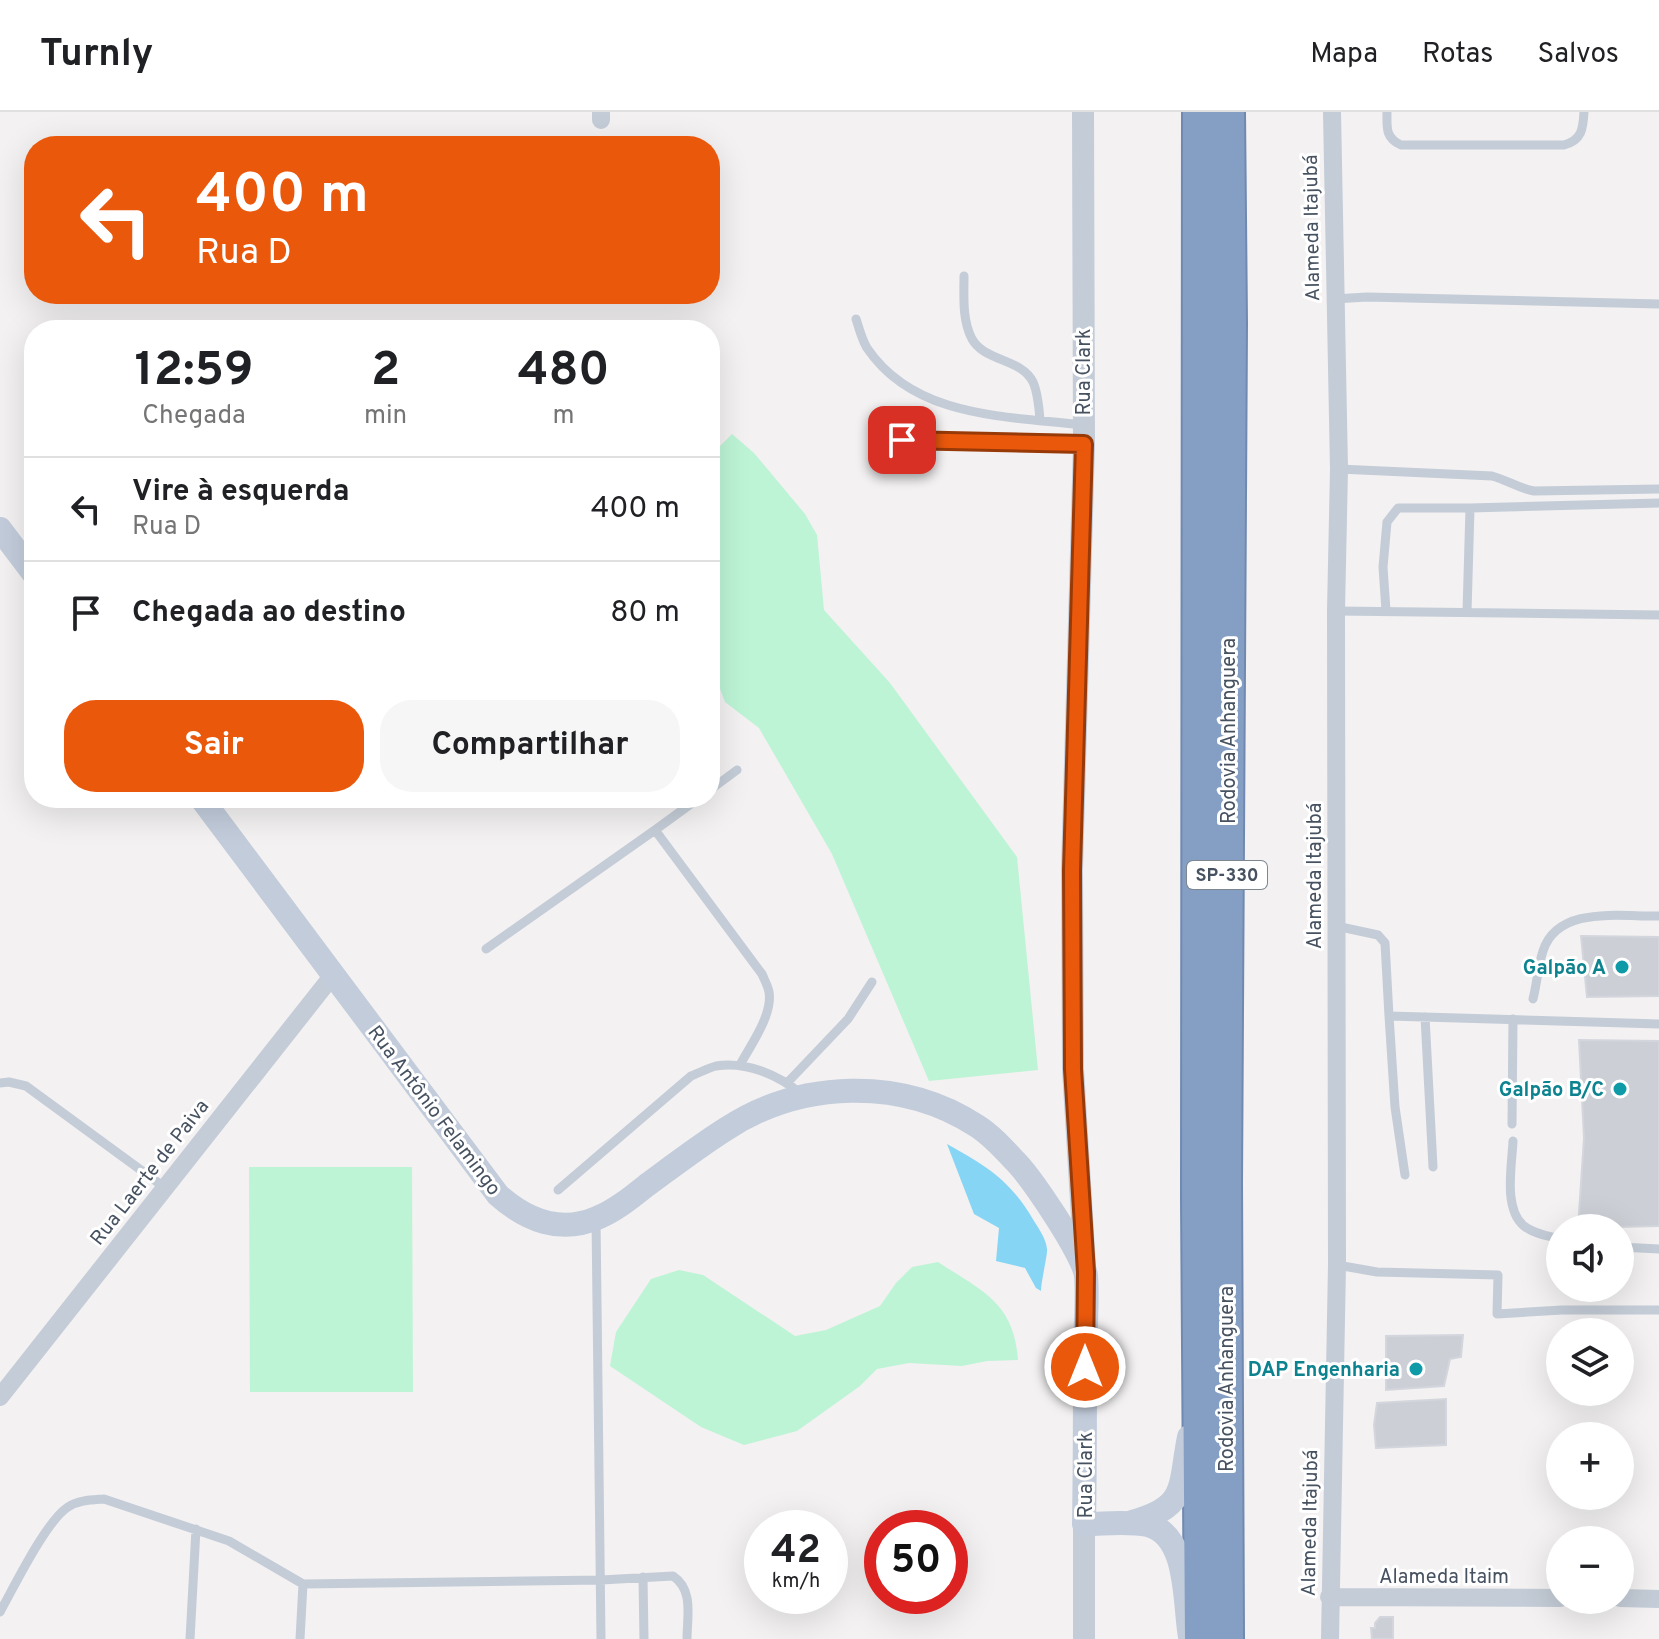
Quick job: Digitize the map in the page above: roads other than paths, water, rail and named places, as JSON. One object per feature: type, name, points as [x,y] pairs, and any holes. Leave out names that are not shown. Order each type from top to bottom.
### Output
[{"type":"highway","name":"Rodovia Anhanguera","points":[[1199,112],[1201,1639]]},
{"type":"highway","name":"Rodovia Anhanguera","points":[[1227,1639],[1228,112]]},
{"type":"main road","points":[[0,529],[24,561]]},
{"type":"main road","name":"Rua Antônio Felamingo","points":[[208,808],[498,1195],[531,1219],[568,1225],[596,1219],[622,1204],[728,1128],[796,1089],[881,1091],[915,1099],[980,1127],[1024,1170],[1043,1196],[1086,1272]]},
{"type":"main road","name":"Rua Clark","points":[[1084,1524],[1086,1272]]},
{"type":"main road","points":[[1125,1524],[1153,1516],[1175,1502],[1199,1387]]},
{"type":"main road","points":[[1084,1524],[1147,1525],[1159,1529],[1176,1547],[1190,1639]]},
{"type":"street","name":"Rua Clark","points":[[1083,112],[1084,435],[1072,870],[1073,1069],[1086,1272]]},
{"type":"street","name":"Alameda Itajubá","points":[[1330,1639],[1337,1265],[1336,611],[1339,469],[1332,112]]},
{"type":"street","points":[[902,440],[1084,435]]},
{"type":"street","name":"Rua Laerte de Paiva","points":[[0,1397],[333,975]]},
{"type":"street","name":"Rua Clark","points":[[1084,1524],[1084,1639]]},
{"type":"street","name":"Alameda Itaim","points":[[1329,1597],[1546,1598]]},
{"type":"street","points":[[1634,1598],[1659,1599]]},
{"type":"lane","points":[[1387,112],[1387,134],[1401,145],[1564,145],[1579,138],[1584,112]]},
{"type":"lane","points":[[964,276],[965,320],[973,340],[982,351],[1012,363],[1031,379],[1040,420]]},
{"type":"lane","points":[[1334,299],[1367,297],[1659,304]]},
{"type":"lane","points":[[856,319],[867,347],[891,374],[933,401],[960,410],[1040,420],[1084,435]]},
{"type":"lane","points":[[1339,469],[1492,476],[1520,489],[1534,491],[1659,489]]},
{"type":"lane","points":[[1386,611],[1383,567],[1387,522],[1398,508],[1659,503]]},
{"type":"lane","points":[[1467,612],[1470,508]]},
{"type":"lane","points":[[1336,611],[1659,615]]},
{"type":"lane","points":[[720,783],[737,770]]},
{"type":"lane","points":[[486,949],[685,808]]},
{"type":"lane","points":[[655,830],[762,974],[769,991],[764,1019],[740,1065]]},
{"type":"lane","points":[[1533,999],[1544,949],[1552,934],[1565,924],[1579,918],[1659,916]]},
{"type":"lane","points":[[1336,926],[1378,935],[1385,943],[1395,1107],[1405,1175]]},
{"type":"lane","points":[[558,1190],[691,1076],[714,1066],[740,1065],[796,1089],[872,982]]},
{"type":"lane","points":[[1389,1016],[1659,1024]]},
{"type":"lane","points":[[1425,1017],[1433,1167]]},
{"type":"lane","points":[[1512,1124],[1513,1019]]},
{"type":"lane","points":[[0,1083],[26,1086],[164,1187]]},
{"type":"lane","points":[[1513,1141],[1511,1204],[1521,1225],[1546,1235]]},
{"type":"lane","points":[[596,1219],[601,1639]]},
{"type":"lane","points":[[1634,1248],[1659,1249]]},
{"type":"lane","points":[[1337,1265],[1377,1272],[1498,1275],[1497,1314],[1659,1310]]},
{"type":"lane","points":[[0,1612],[53,1522],[66,1508],[84,1500],[104,1499],[196,1529],[250,1551],[303,1584],[601,1580],[673,1576],[685,1587],[687,1639]]},
{"type":"lane","points":[[190,1639],[196,1529]]},
{"type":"lane","points":[[643,1577],[644,1639]]},
{"type":"lane","points":[[300,1639],[303,1584]]},
{"type":"water","points":[[947,1144],[997,1176],[1025,1207],[1046,1245],[1041,1291],[1025,1268],[996,1261],[999,1228],[974,1214]]},
{"type":"place","name":"Galpão A","points":[[1622,967]]},
{"type":"place","name":"Galpão B/C","points":[[1620,1089]]},
{"type":"place","name":"DAP Engenharia","points":[[1416,1369]]}]
